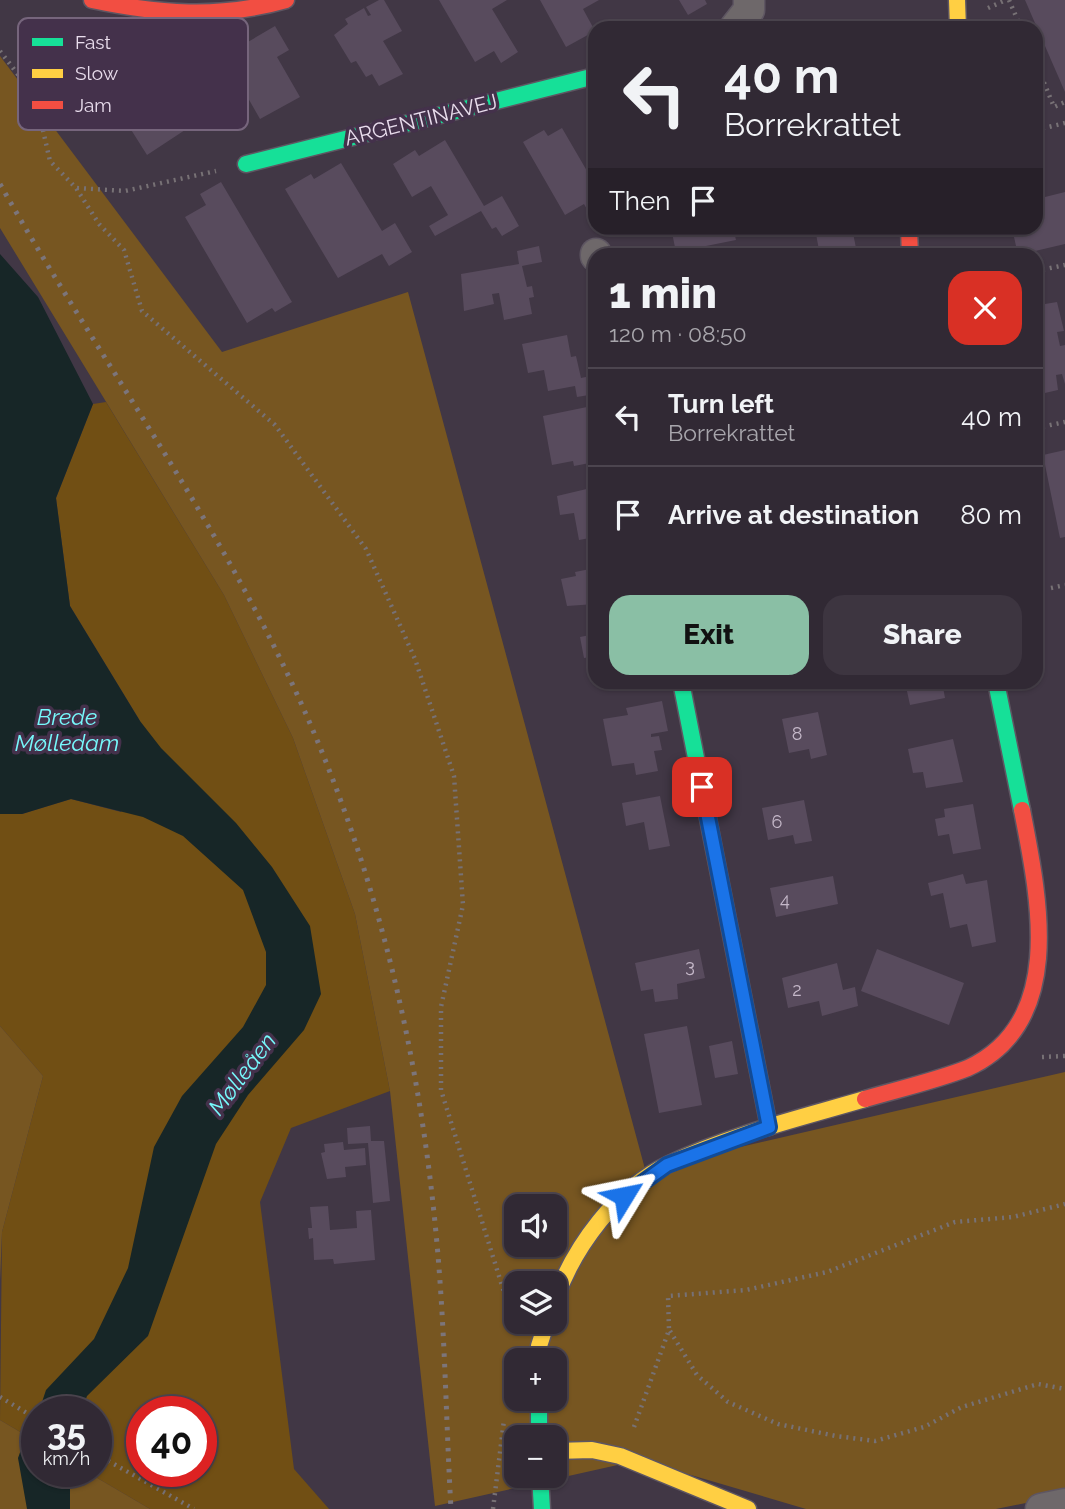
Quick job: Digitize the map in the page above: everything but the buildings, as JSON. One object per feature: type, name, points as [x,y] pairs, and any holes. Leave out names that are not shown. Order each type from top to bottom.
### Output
[{"type":"street","points":[[92,0],[145,12],[202,16],[256,10],[286,0]]},
{"type":"street","points":[[740,21],[749,10],[749,0]]},
{"type":"street","points":[[957,0],[958,21]]},
{"type":"street","name":"ARGENTINAVEJ","points":[[246,164],[588,78]]},
{"type":"street","points":[[682,689],[769,1127]]},
{"type":"street","points":[[567,1271],[585,1240],[624,1196],[667,1165],[769,1127],[971,1068],[1011,1044],[1034,1013],[1046,981],[1047,937],[997,689]]},
{"type":"street","points":[[567,1451],[592,1450],[623,1458],[748,1509]]},
{"type":"street","points":[[541,1488],[542,1509]]},
{"type":"street","points":[[1041,1509],[1065,1504]]},
{"type":"path","points":[[1009,0],[1018,21]]},
{"type":"path","points":[[0,51],[18,74]]},
{"type":"path","points":[[1043,80],[1054,107],[1065,102]]},
{"type":"path","points":[[1043,128],[1065,123]]},
{"type":"path","points":[[43,130],[50,161],[76,188],[99,224],[124,250],[142,311],[275,425],[366,549],[415,659],[454,776],[463,905],[440,1007],[442,1090],[504,1292]]},
{"type":"path","points":[[76,188],[125,191],[246,164]]},
{"type":"path","points":[[1043,270],[1065,265]]},
{"type":"path","points":[[1043,427],[1065,422]]},
{"type":"path","points":[[1051,588],[1065,585]]},
{"type":"path","points":[[623,1458],[669,1330],[668,1296],[746,1290],[827,1272],[955,1222],[1013,1217],[1065,1204]]},
{"type":"path","points":[[669,1330],[697,1375],[729,1402],[778,1424],[836,1436],[875,1441],[924,1427],[962,1407],[1038,1384],[1065,1389]]},
{"type":"path","points":[[0,1397],[21,1409]]},
{"type":"path","points":[[112,1463],[194,1509]]},
{"type":"path","points":[[493,1509],[496,1490]]},
{"type":"shaded area","points":[[0,56],[18,80],[18,130],[56,130],[222,352],[408,292],[645,1169],[1065,1072],[1065,1495],[996,1509],[806,1509],[640,1460],[567,1476],[567,1425],[504,1425],[504,1488],[515,1488],[435,1506],[390,1091],[355,914],[293,738],[224,595],[0,228]]},
{"type":"shaded area","points":[[106,402],[224,595],[293,738],[355,914],[390,1091],[291,1128],[260,1202],[294,1469],[329,1509],[150,1509],[112,1487],[112,1396],[21,1396],[21,1432],[0,1420],[2,1232],[43,1076],[0,1026],[0,814],[22,814],[71,799],[121,812],[140,721],[70,606],[56,498],[93,404]]},
{"type":"shaded area","points":[[0,1026],[43,1076],[2,1232],[0,1281]]},
{"type":"shaded area","points":[[0,1420],[21,1432],[21,1487],[112,1487],[150,1509],[0,1509]]},
{"type":"water","points":[[0,254],[38,297],[93,404],[56,498],[70,606],[140,721],[161,748],[236,823],[272,867],[310,926],[321,994],[304,1030],[248,1095],[216,1144],[148,1336],[87,1396],[44,1396],[46,1390],[94,1339],[128,1268],[154,1147],[182,1096],[243,1027],[266,985],[266,952],[243,890],[183,836],[143,817],[71,799],[22,814],[0,814]]},
{"type":"water","points":[[21,1450],[21,1475],[18,1458]]},
{"type":"water","points":[[23,1487],[70,1487],[70,1509],[27,1509]]},
{"type":"railway","points":[[0,184],[229,561],[296,692],[349,825],[390,962],[419,1102],[440,1277],[451,1509]]},
{"type":"traffic: fast","points":[[246,164],[588,78]]},
{"type":"traffic: fast","points":[[682,689],[769,1127]]},
{"type":"traffic: fast","points":[[997,689],[1022,810]]},
{"type":"traffic: fast","points":[[539,1411],[539,1425]]},
{"type":"traffic: fast","points":[[541,1488],[542,1509]]},
{"type":"traffic: slow","points":[[957,0],[958,21]]},
{"type":"traffic: slow","points":[[567,1272],[599,1222],[632,1188],[650,1175],[716,1144],[865,1099]]},
{"type":"traffic: slow","points":[[539,1348],[543,1334]]},
{"type":"traffic: slow","points":[[567,1451],[592,1450],[620,1456],[748,1509]]},
{"type":"traffic: jam","points":[[92,0],[141,9],[189,12],[237,10],[286,0]]},
{"type":"traffic: jam","points":[[909,235],[910,248]]},
{"type":"traffic: jam","points":[[865,1099],[968,1068],[999,1048],[1020,1022],[1032,991],[1038,957],[1035,883],[1022,810]]},
{"type":"route","points":[[624,1196],[667,1165],[769,1127],[702,787]]},
{"type":"water label","name":"Brede Mølledam","points":[[67,730]]},
{"type":"water label","name":"Mølleåen","points":[[242,1074]]}]
